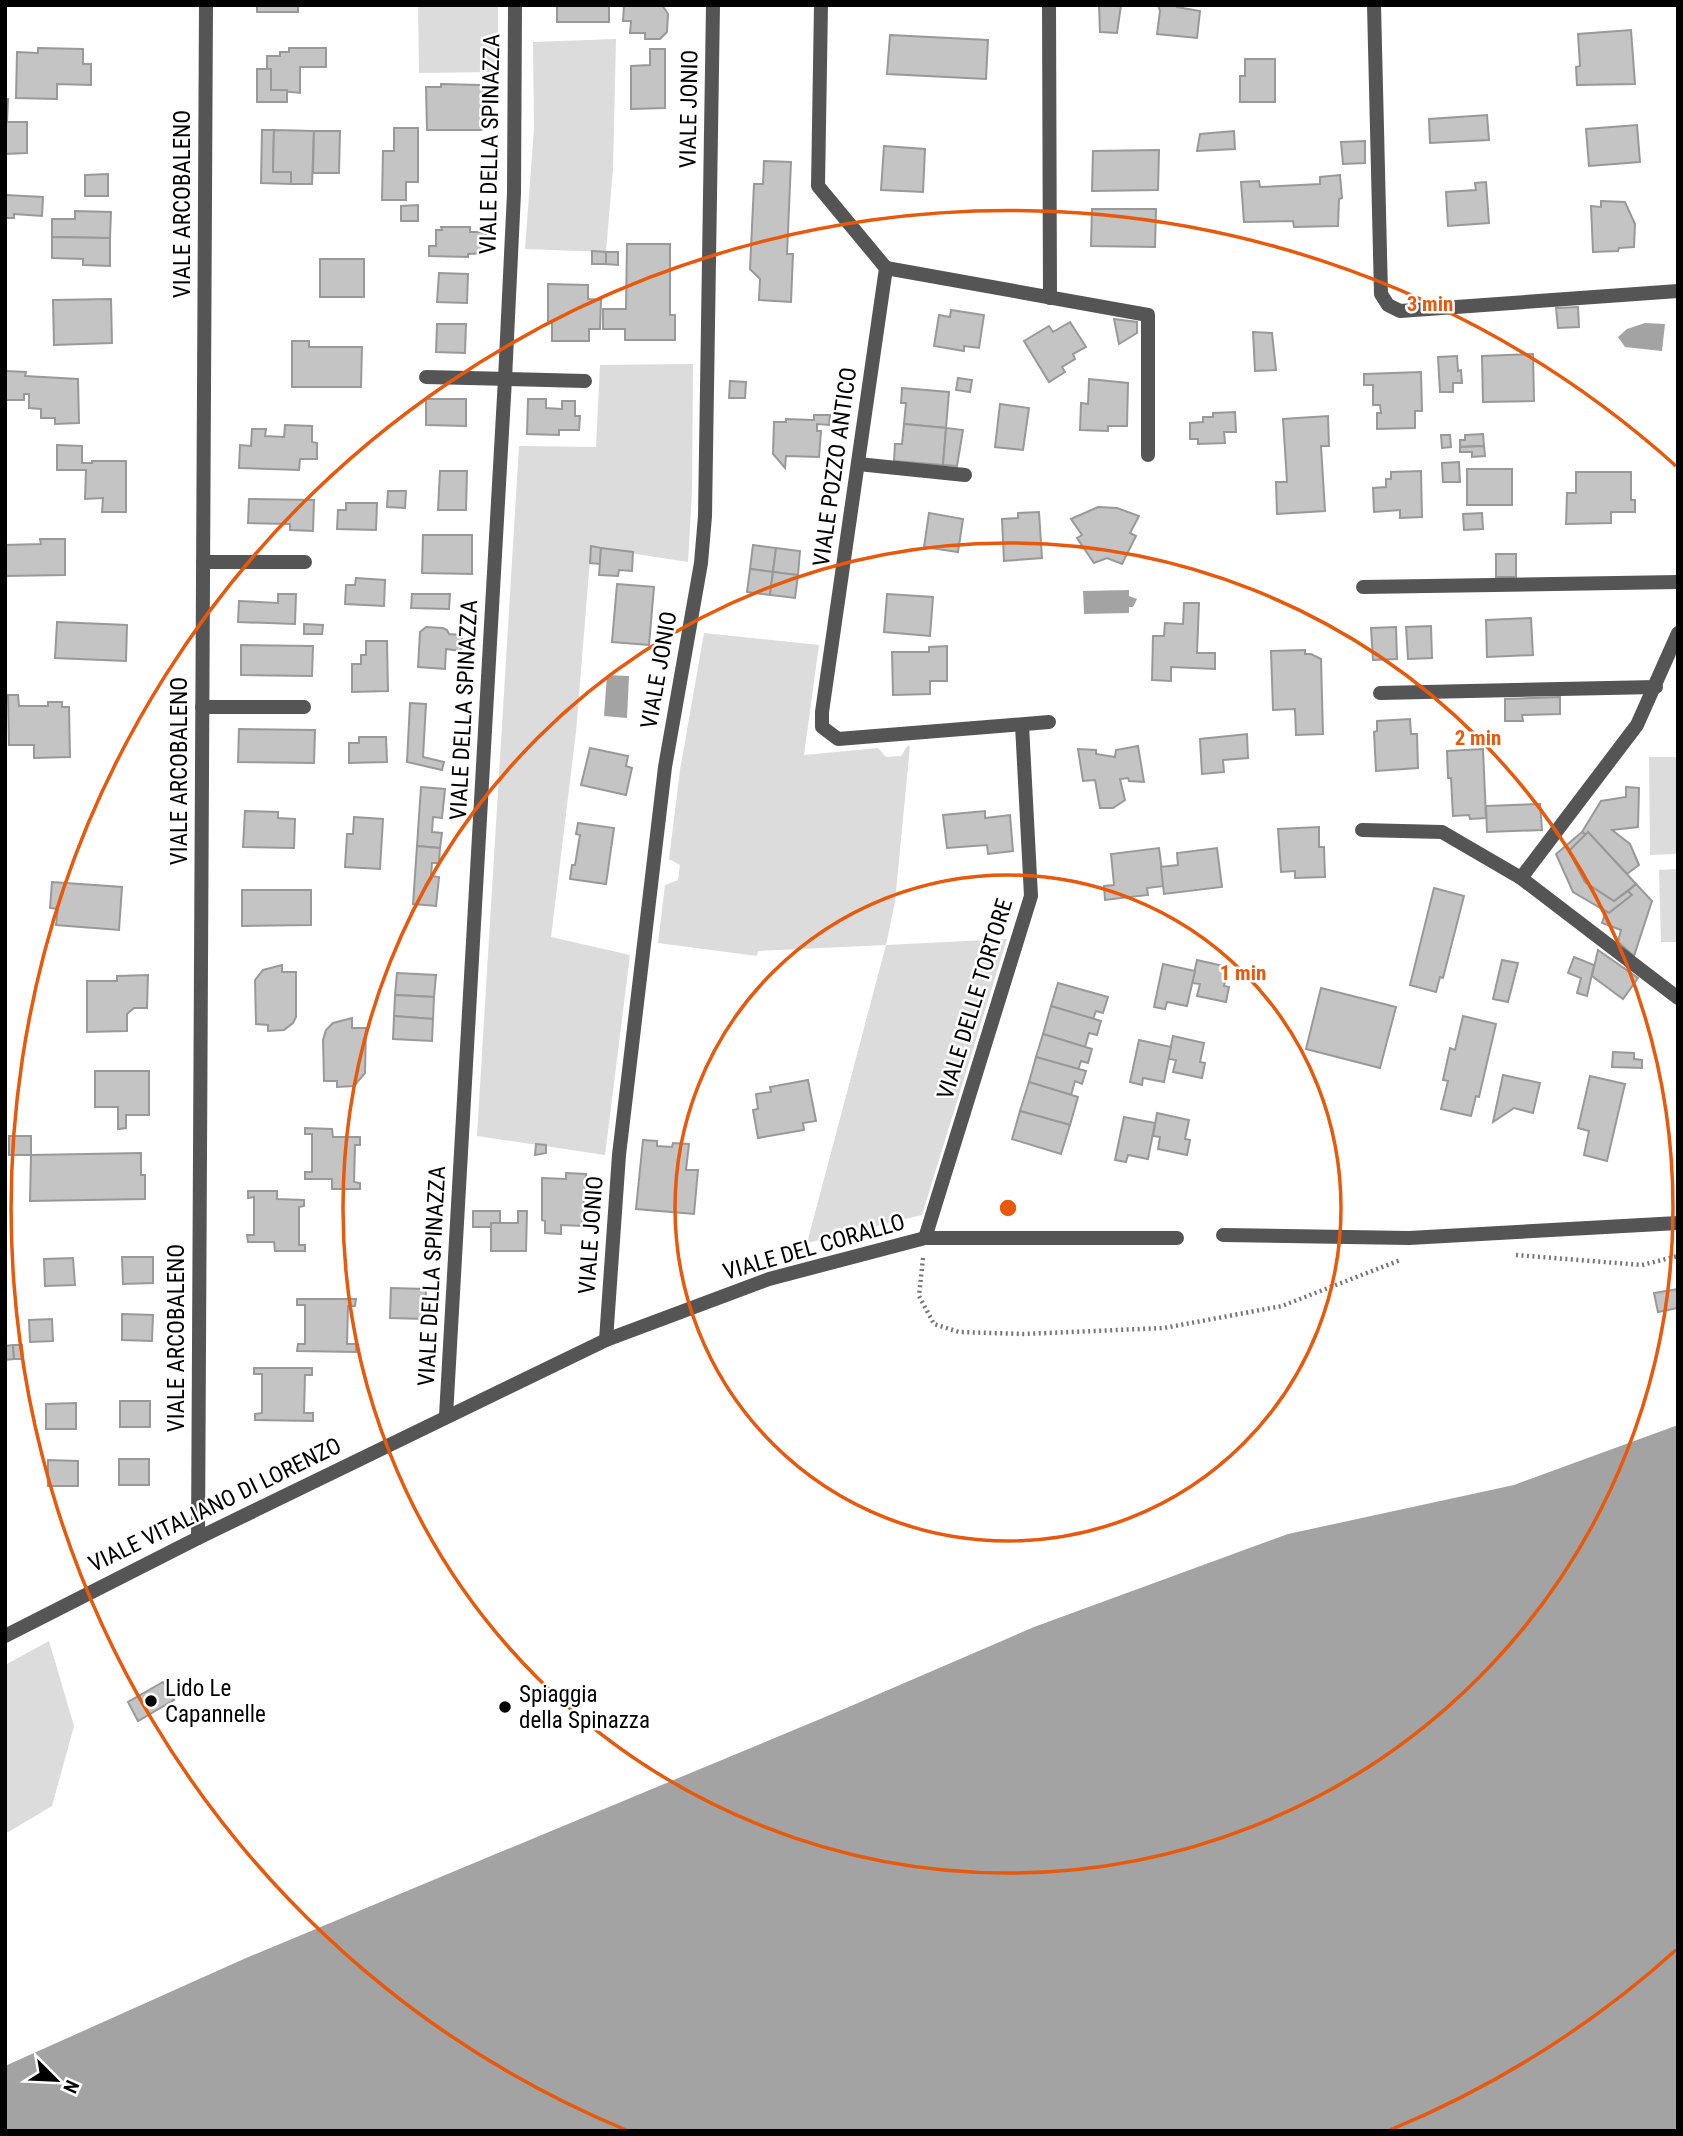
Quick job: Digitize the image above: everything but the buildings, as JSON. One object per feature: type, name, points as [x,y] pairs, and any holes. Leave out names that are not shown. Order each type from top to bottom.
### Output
[{"type":"street","name":"VIALE ARCOBALENO","points":[[198,1538],[206,5]]},
{"type":"street","name":"VIALE DELLA SPINAZZA","points":[[446,1416],[505,379],[514,193],[515,5]]},
{"type":"street","name":"VIALE JONIO","points":[[606,1340],[619,1155],[664,767],[701,563],[705,502],[713,5]]},
{"type":"street","points":[[821,5],[818,186],[886,268],[1148,315],[1148,455]]},
{"type":"street","points":[[1049,5],[1050,298]]},
{"type":"street","points":[[1374,5],[1381,294],[1388,305],[1400,311],[1678,291]]},
{"type":"street","name":"VIALE POZZO ANTICO","points":[[886,268],[822,727],[838,739],[1049,722]]},
{"type":"street","points":[[426,377],[585,381]]},
{"type":"street","points":[[858,464],[965,475]]},
{"type":"street","points":[[203,562],[304,562]]},
{"type":"street","points":[[1363,587],[1678,582]]},
{"type":"street","points":[[1521,878],[1637,725],[1678,633]]},
{"type":"street","points":[[1380,693],[1656,687]]},
{"type":"street","points":[[202,707],[304,707]]},
{"type":"street","name":"VIALE DELLE TORTORE","points":[[925,1238],[1031,896],[1022,724]]},
{"type":"street","points":[[1362,830],[1442,832],[1521,878],[1678,998]]},
{"type":"street","points":[[1223,1235],[1409,1238],[1678,1223]]},
{"type":"street","name":"VIALE DEL CORALLO","points":[[446,1416],[606,1340],[769,1279],[925,1238],[1177,1237]]},
{"type":"street","name":"VIALE VITALIANO DI LORENZO","points":[[5,1636],[446,1416]]},
{"type":"path","points":[[925,1238],[919,1296],[934,1324],[959,1332],[1024,1334],[1164,1328],[1282,1306],[1404,1259]]},
{"type":"path","points":[[1510,1255],[1642,1265],[1678,1256]]},
{"type":"shaded area","points":[[418,5],[498,5],[498,72],[419,73]]},
{"type":"shaded area","points":[[616,39],[613,169],[606,252],[525,249],[534,129],[533,42]]},
{"type":"shaded area","points":[[1645,323],[1665,324],[1662,351],[1625,347],[1618,337],[1627,329]]},
{"type":"shaded area","points":[[693,364],[692,491],[688,562],[591,547],[576,732],[551,937],[630,955],[605,1155],[477,1136],[519,446],[596,447],[600,365]]},
{"type":"shaded area","points":[[1129,590],[1129,596],[1137,599],[1133,607],[1129,607],[1129,613],[1084,614],[1083,591]]},
{"type":"shaded area","points":[[704,633],[819,645],[804,755],[878,748],[886,757],[901,756],[907,746],[910,746],[895,902],[886,945],[758,951],[757,956],[658,943],[665,885],[678,880],[680,865],[669,859],[680,770]]},
{"type":"shaded area","points":[[607,675],[629,676],[627,718],[604,716]]},
{"type":"shaded area","points":[[1649,757],[1678,757],[1678,854],[1650,855]]},
{"type":"shaded area","points":[[1678,869],[1678,942],[1661,942],[1659,870]]},
{"type":"shaded area","points":[[1007,939],[922,1215],[807,1243],[886,945]]},
{"type":"shaded area","points":[[1678,1425],[1678,2131],[5,2131],[5,2066],[246,1958],[1034,1627],[1288,1534],[1514,1485]]},
{"type":"shaded area","points":[[49,1641],[74,1726],[52,1806],[5,1834],[5,1665]]},
{"type":"place","name":"Lido Le Capannelle","points":[[151,1701]]},
{"type":"place","name":"Spiaggia della Spinazza","points":[[505,1707]]}]
